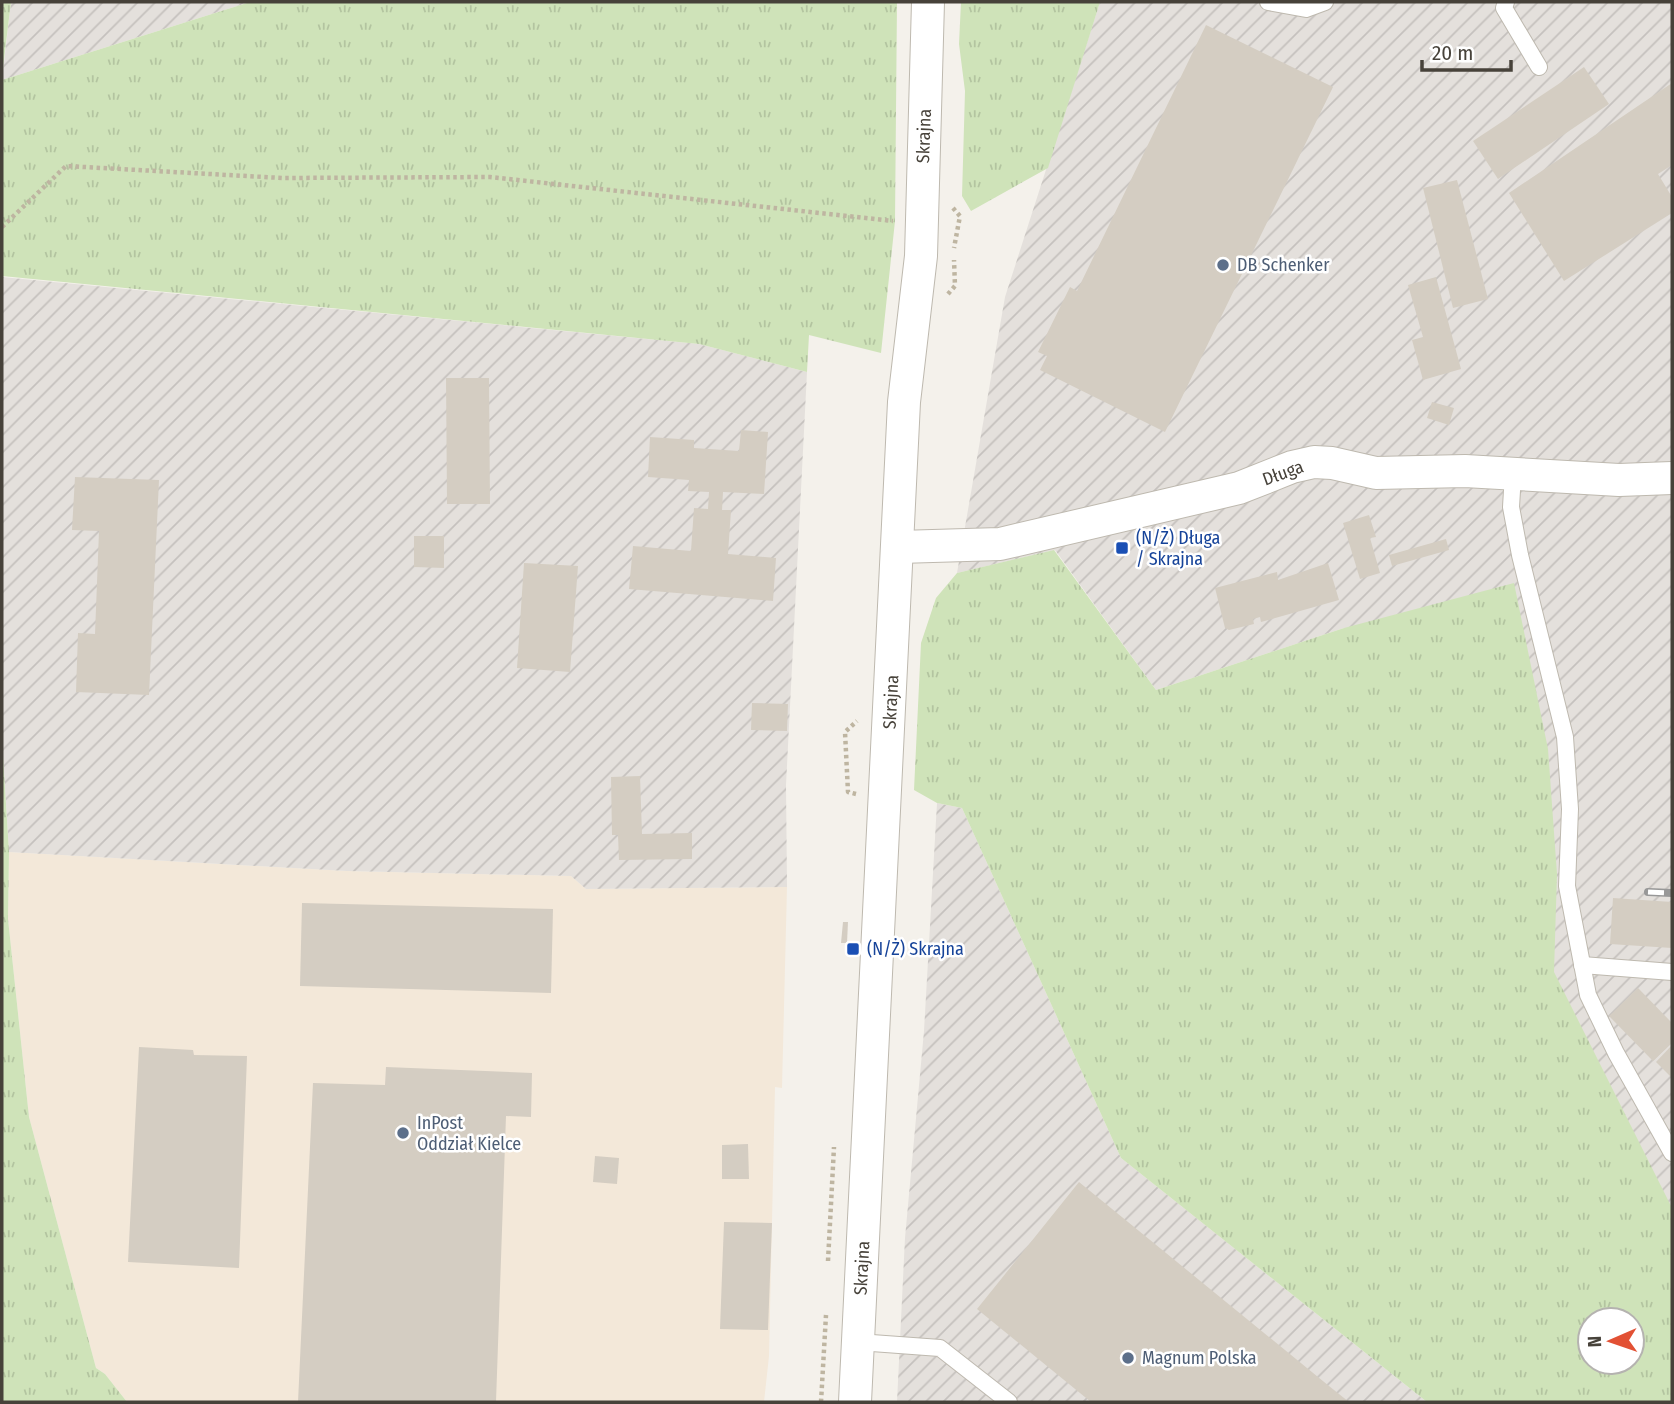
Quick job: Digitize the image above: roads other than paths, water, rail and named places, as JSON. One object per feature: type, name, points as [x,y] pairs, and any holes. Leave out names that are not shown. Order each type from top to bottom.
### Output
[{"type":"street","name":"Skrajna","points":[[855,1402],[899,547],[904,402],[921,256],[928,2]]},
{"type":"street","name":"Długa","points":[[899,547],[1000,544],[1223,493],[1314,462],[1332,463],[1376,473],[1465,471],[1619,481],[1672,478]]},
{"type":"lane","points":[[1268,2],[1306,9],[1325,2]]},
{"type":"lane","points":[[1506,2],[1504,8],[1539,67]]},
{"type":"lane","points":[[1513,474],[1511,507],[1520,555],[1565,737],[1570,809],[1567,886],[1588,995],[1615,1053],[1672,1153]]},
{"type":"lane","points":[[1582,965],[1672,972]]},
{"type":"lane","points":[[858,1342],[940,1348],[1009,1402]]},
{"type":"railway","points":[[1648,892],[1672,893]]},
{"type":"place","name":"DB Schenker","points":[[1223,265]]},
{"type":"place","name":"(N/Ż) Długa / Skrajna","points":[[1122,548]]},
{"type":"place","name":"(N/Ż) Skrajna","points":[[853,949]]},
{"type":"place","name":"InPost Oddział Kielce","points":[[403,1133]]},
{"type":"place","name":"Magnum Polska","points":[[1128,1358]]}]
